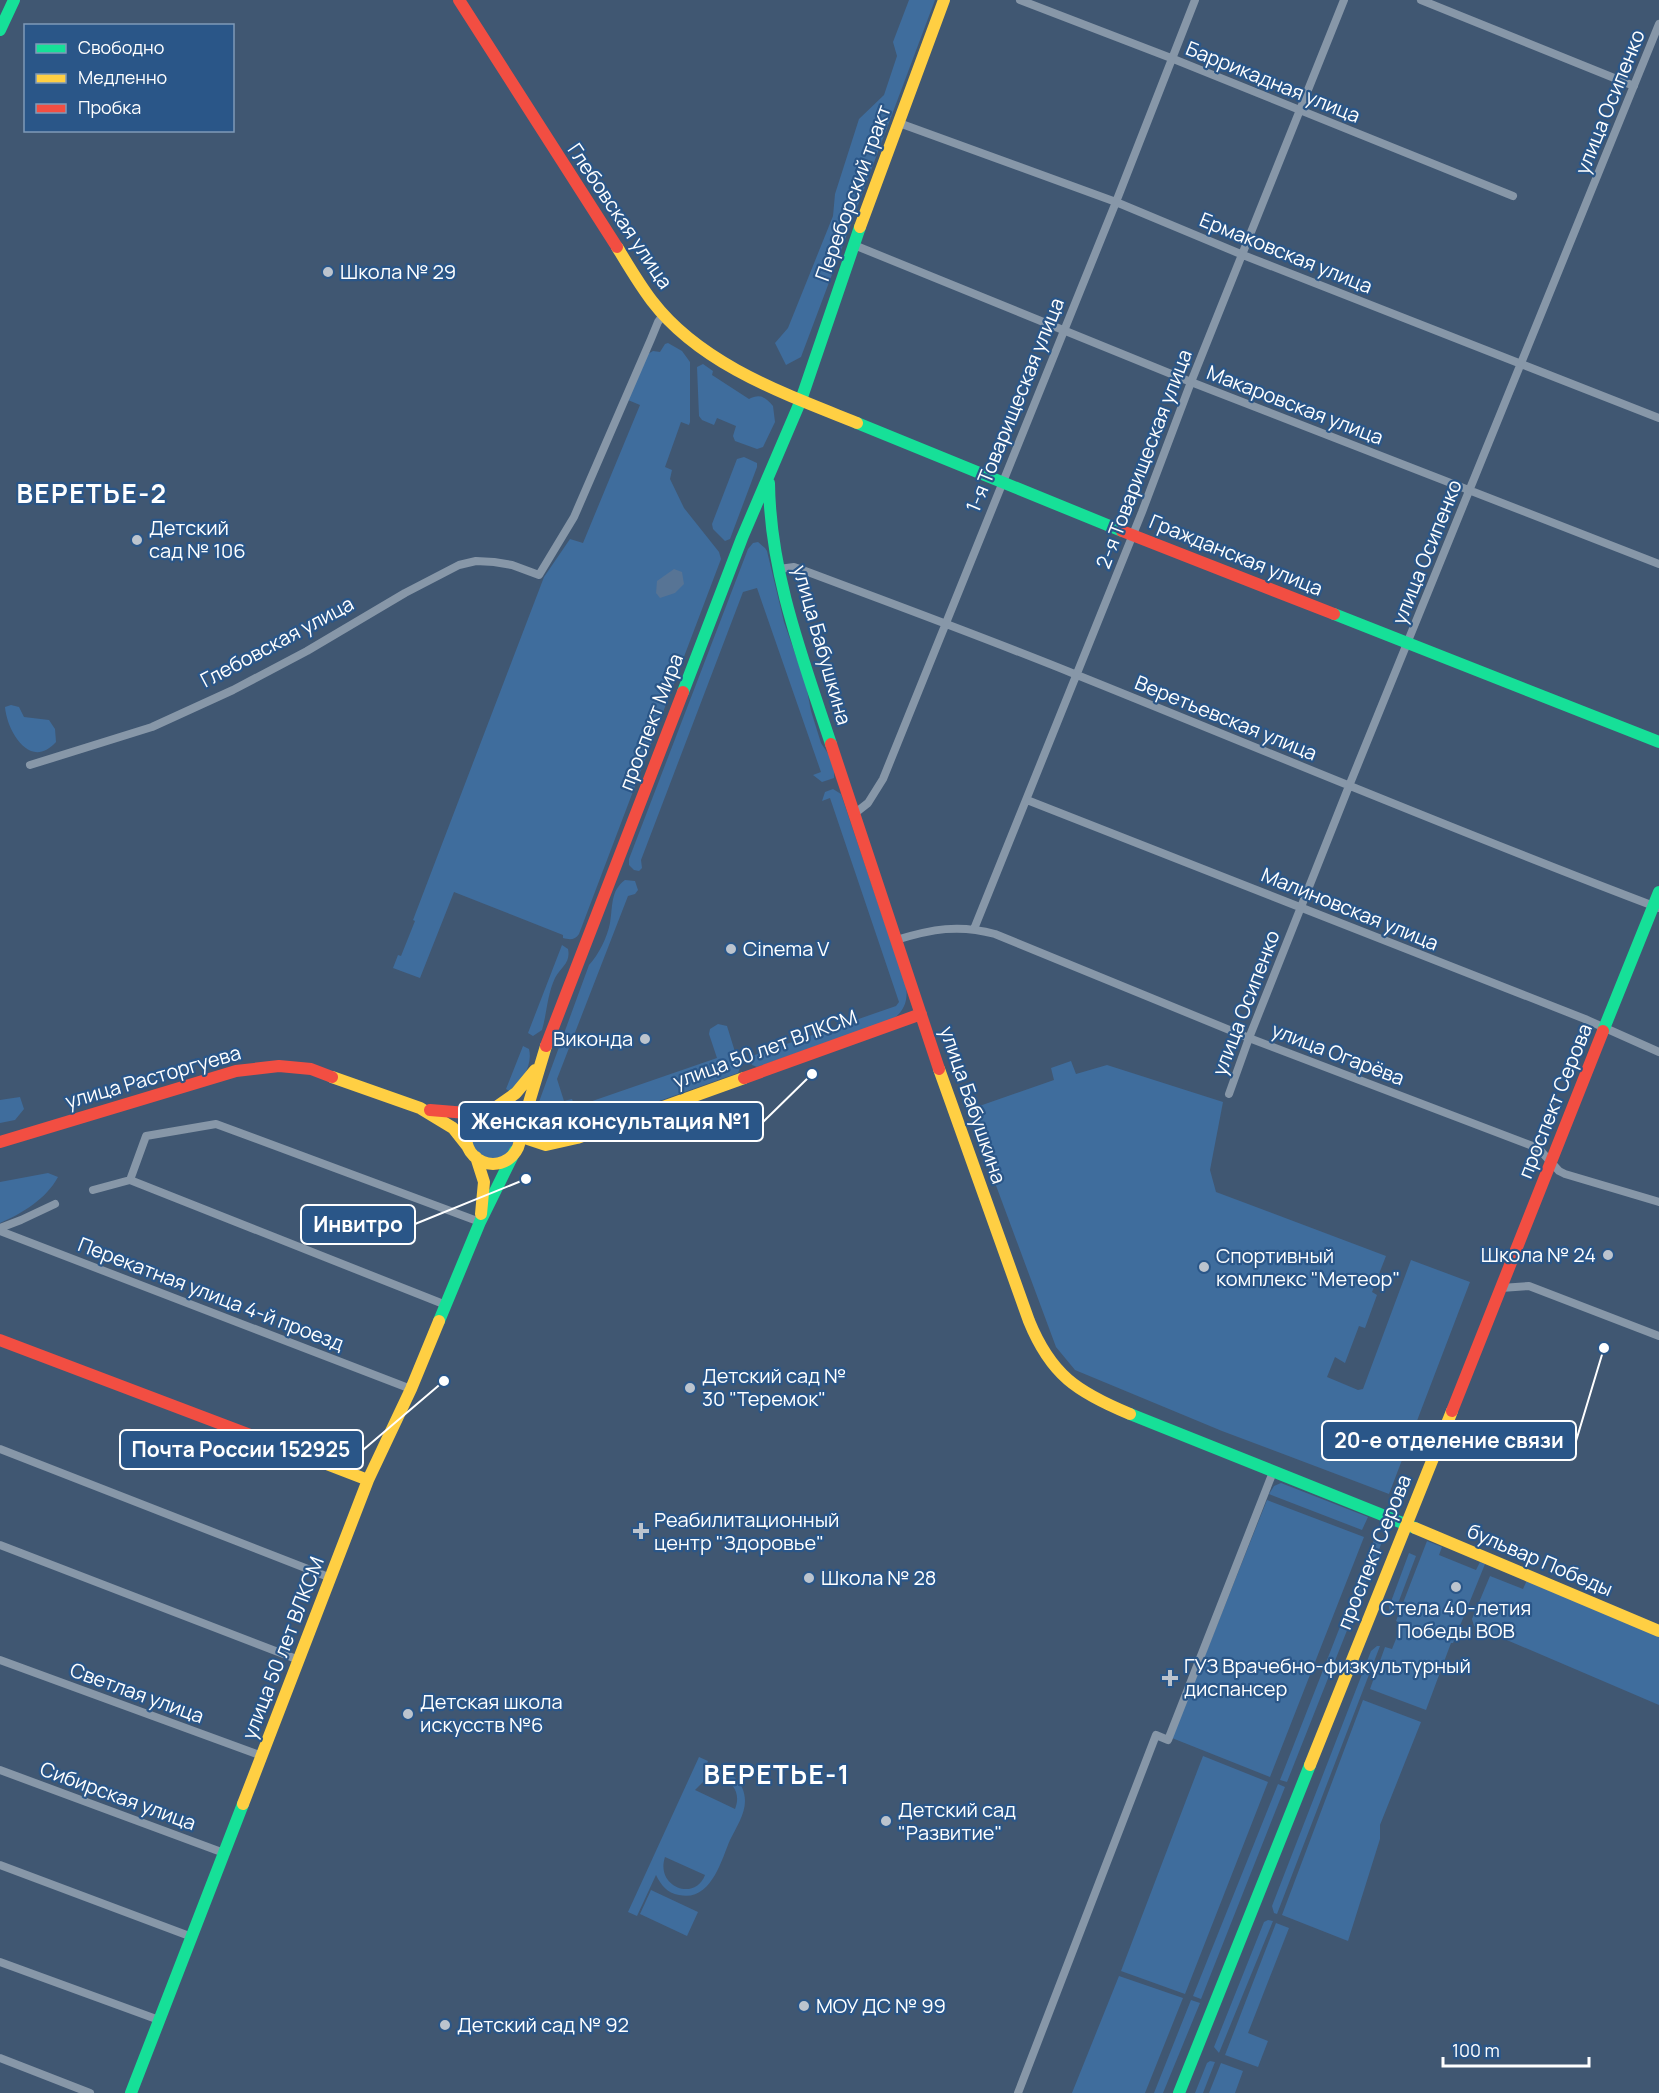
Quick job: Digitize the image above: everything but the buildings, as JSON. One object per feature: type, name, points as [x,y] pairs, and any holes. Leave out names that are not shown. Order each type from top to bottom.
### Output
[{"type":"main road","points":[[0,30],[14,0]]},
{"type":"main road","name":"Глебовская улица","points":[[459,0],[629,268],[664,315],[699,346],[724,363],[801,400]]},
{"type":"main road","name":"Переборский тракт","points":[[801,400],[854,245],[944,0]]},
{"type":"main road","name":"проспект Мира","points":[[519,1136],[542,1059],[742,538],[801,400]]},
{"type":"main road","name":"Гражданская улица","points":[[801,400],[1001,483],[1659,742]]},
{"type":"main road","name":"улица Бабушкина","points":[[769,478],[768,502],[778,569],[789,618],[921,1014],[1040,1347],[1052,1366],[1072,1386],[1089,1396],[1406,1525]]},
{"type":"main road","points":[[742,538],[751,529],[761,526],[769,533],[776,551]]},
{"type":"main road","name":"проспект Серова","points":[[1179,2093],[1551,1162],[1656,907],[1659,892]]},
{"type":"main road","name":"улица 50 лет ВЛКСМ","points":[[131,2093],[368,1480],[411,1389],[480,1222],[515,1151],[519,1136],[546,1145],[577,1138],[921,1014]]},
{"type":"main road","name":"проспект Мира","points":[[486,1112],[502,1105],[519,1092],[542,1059]]},
{"type":"main road","name":"улица Расторгуева","points":[[0,1142],[204,1080],[259,1067],[279,1066],[311,1069],[420,1108],[453,1128],[472,1152]]},
{"type":"main road","name":"улица Расторгуева","points":[[420,1108],[455,1113],[486,1112]]},
{"type":"main road","points":[[486,1112],[504,1113],[510,1116],[517,1126],[519,1136]]},
{"type":"main road","name":"улица 50 лет ВЛКСМ","points":[[480,1222],[484,1188],[466,1134],[470,1122],[486,1112]]},
{"type":"main road","points":[[472,1152],[487,1163],[506,1160],[515,1151]]},
{"type":"main road","points":[[0,1340],[368,1480]]},
{"type":"main road","name":"бульвар Победы","points":[[1406,1525],[1659,1631]]},
{"type":"street","name":"Баррикадная улица","points":[[1020,0],[1171,58],[1513,196]]},
{"type":"street","name":"1-я Товарищеская улица","points":[[854,814],[868,803],[883,779],[1195,0]]},
{"type":"street","name":"2-я Товарищеская улица","points":[[974,929],[1133,535],[1191,382],[1244,255],[1344,0]]},
{"type":"street","points":[[1421,0],[1634,86]]},
{"type":"street","name":"улица Осипенко","points":[[1229,1094],[1349,786],[1659,24]]},
{"type":"street","name":"Ермаковская улица","points":[[899,123],[1116,202],[1244,255],[1659,418]]},
{"type":"street","name":"Макаровская улица","points":[[854,245],[1191,382],[1659,564]]},
{"type":"street","name":"Глебовская улица","points":[[30,765],[152,727],[233,690],[459,565],[476,561],[494,561],[539,575],[574,517],[658,322],[664,315]]},
{"type":"street","name":"Веретьевская улица","points":[[778,569],[794,567],[944,623],[1656,907]]},
{"type":"street","name":"Малиновская улица","points":[[1027,800],[1302,907],[1659,1052]]},
{"type":"street","name":"улица Огарёва","points":[[896,940],[939,929],[974,929],[995,934],[1249,1038],[1538,1148],[1559,1171],[1565,1174],[1659,1202]]},
{"type":"street","points":[[130,1180],[146,1136],[216,1124],[480,1222]]},
{"type":"street","points":[[93,1190],[130,1180],[446,1305]]},
{"type":"street","points":[[0,1229],[55,1204]]},
{"type":"street","name":"Перекатная улица 4-й проезд","points":[[0,1229],[411,1389]]},
{"type":"street","points":[[1501,1288],[1529,1286],[1659,1336]]},
{"type":"street","points":[[0,1449],[331,1578]]},
{"type":"street","points":[[1018,2093],[1156,1735],[1168,1740],[1273,1472]]},
{"type":"street","points":[[0,1545],[299,1660]]},
{"type":"street","name":"Светлая улица","points":[[0,1660],[262,1756]]},
{"type":"street","name":"Сибирская улица","points":[[0,1770],[224,1853]]},
{"type":"street","points":[[0,1865],[192,1937]]},
{"type":"street","points":[[0,1962],[159,2019]]},
{"type":"street","points":[[0,2058],[90,2093]]},
{"type":"shaded area","points":[[909,0],[935,0],[801,357],[786,365],[775,343],[788,328],[833,216],[835,194],[859,119],[884,95],[897,56],[893,42]]},
{"type":"shaded area","points":[[668,343],[682,351],[690,362],[690,422],[689,425],[681,422],[665,467],[672,470],[670,479],[684,508],[719,552],[721,559],[579,934],[572,939],[563,938],[563,935],[454,892],[420,978],[393,968],[398,955],[401,956],[415,921],[413,920],[544,577],[570,539],[583,543],[640,405],[628,400],[648,354],[653,351],[660,352]]},
{"type":"shaded area","points":[[703,364],[713,371],[712,375],[749,399],[762,397],[773,406],[775,422],[763,447],[757,449],[735,441],[733,436],[736,426],[717,418],[714,425],[702,420],[699,416],[697,367]]},
{"type":"shaded area","points":[[744,457],[757,463],[757,467],[730,539],[725,541],[713,529],[712,524],[737,459]]},
{"type":"shaded area","points":[[758,542],[767,551],[784,622],[806,685],[821,743],[831,758],[834,778],[822,782],[813,775],[821,772],[757,588],[743,592],[641,860],[642,868],[639,871],[634,870],[629,865],[629,859],[748,549],[753,543]]},
{"type":"shaded area","points":[[674,569],[682,572],[684,584],[675,593],[660,598],[656,593],[657,581]]},
{"type":"shaded area","points":[[11,705],[19,707],[24,717],[49,720],[55,729],[56,742],[46,750],[37,752],[29,750],[15,736],[10,727],[5,707]]},
{"type":"shaded area","points":[[833,789],[841,794],[906,986],[906,1000],[903,1008],[893,1019],[757,1067],[752,1065],[749,1057],[896,1006],[899,1002],[830,798],[822,801],[825,792]]},
{"type":"shaded area","points":[[625,880],[635,881],[638,890],[635,894],[628,896],[557,1079],[564,1101],[572,1099],[575,1107],[717,1058],[709,1034],[710,1029],[718,1024],[727,1026],[740,1068],[738,1073],[552,1139],[544,1138],[535,1132],[532,1121],[589,965],[607,934],[614,894]]},
{"type":"shaded area","points":[[562,945],[568,949],[568,958],[552,984],[542,1030],[533,1036],[528,1033]]},
{"type":"shaded area","points":[[523,1046],[529,1049],[528,1067],[523,1078],[511,1092],[506,1089]]},
{"type":"shaded area","name":"Спортивный комплекс \"Метеор\"","points":[[1071,1061],[1076,1074],[1107,1065],[1223,1102],[1210,1170],[1216,1192],[1386,1256],[1372,1292],[1377,1295],[1365,1328],[1359,1326],[1345,1363],[1335,1357],[1327,1377],[1358,1390],[1363,1389],[1411,1260],[1470,1282],[1389,1494],[1222,1431],[1075,1370],[1056,1347],[968,1110],[1054,1080],[1051,1068]]},
{"type":"shaded area","points":[[20,1097],[24,1109],[15,1120],[0,1123],[0,1100]]},
{"type":"shaded area","points":[[493,1114],[509,1121],[516,1137],[509,1153],[493,1160],[477,1153],[470,1137],[477,1121]]},
{"type":"shaded area","points":[[48,1173],[58,1177],[47,1192],[25,1210],[0,1223],[0,1182]]},
{"type":"shaded area","points":[[1281,1483],[1368,1517],[1362,1530],[1269,1494],[1274,1486]]},
{"type":"shaded area","points":[[1267,1500],[1364,1537],[1270,1777],[1172,1738]]},
{"type":"shaded area","points":[[1374,1540],[1382,1542],[1287,1782],[1280,1780]]},
{"type":"shaded area","points":[[1427,1541],[1442,1547],[1439,1555],[1476,1570],[1480,1562],[1485,1564],[1453,1643],[1451,1643],[1426,1710],[1370,1689],[1385,1647],[1392,1649],[1402,1624],[1396,1621]]},
{"type":"shaded area","points":[[1409,1553],[1416,1556],[1394,1614],[1390,1613],[1389,1607]]},
{"type":"shaded area","points":[[1490,1576],[1523,1589],[1527,1580],[1659,1636],[1659,1705],[1474,1626],[1472,1619]]},
{"type":"shaded area","points":[[1380,1646],[1277,1914],[1274,1913],[1272,1906],[1371,1651]]},
{"type":"shaded area","points":[[1363,1700],[1421,1722],[1380,1825],[1380,1839],[1348,1941],[1282,1915]]},
{"type":"shaded area","points":[[1203,1756],[1268,1782],[1185,1994],[1121,1971]]},
{"type":"shaded area","points":[[699,1757],[708,1761],[704,1771],[719,1770],[732,1776],[744,1793],[744,1811],[718,1868],[707,1886],[690,1896],[679,1895],[665,1888],[656,1875],[637,1916],[628,1912]],"holes":[[[714,1777],[725,1780],[734,1787],[737,1797],[735,1809],[695,1790],[703,1782]],[[665,1857],[705,1875],[693,1888],[678,1887],[666,1876],[663,1867]]]},
{"type":"shaded area","points":[[1278,1784],[1285,1787],[1201,1999],[1193,1996]]},
{"type":"shaded area","points":[[651,1890],[698,1912],[687,1936],[640,1914]]},
{"type":"shaded area","points":[[1273,1921],[1219,2053],[1214,2047],[1264,1922]]},
{"type":"shaded area","points":[[1276,1923],[1289,1928],[1248,2033],[1268,2041],[1258,2067],[1225,2055]]},
{"type":"shaded area","points":[[1119,1976],[1183,1998],[1145,2093],[1072,2093]]},
{"type":"shaded area","points":[[1191,2000],[1200,2003],[1163,2093],[1154,2093]]},
{"type":"shaded area","points":[[1215,2062],[1203,2093],[1195,2093],[1207,2063]]},
{"type":"shaded area","points":[[1221,2063],[1243,2071],[1235,2093],[1209,2093]]},
{"type":"traffic: fast","points":[[0,30],[14,0]]},
{"type":"traffic: fast","points":[[683,692],[742,538],[801,400],[860,227]]},
{"type":"traffic: fast","points":[[857,423],[1122,531]]},
{"type":"traffic: fast","points":[[769,483],[775,550],[782,583],[799,648],[831,744]]},
{"type":"traffic: fast","points":[[1334,614],[1659,742]]},
{"type":"traffic: fast","points":[[1603,1031],[1659,892]]},
{"type":"traffic: fast","points":[[439,1321],[480,1222],[515,1151]]},
{"type":"traffic: fast","points":[[1130,1414],[1415,1528]]},
{"type":"traffic: fast","points":[[1179,2093],[1310,1765]]},
{"type":"traffic: fast","points":[[131,2093],[243,1804]]},
{"type":"traffic: slow","points":[[860,227],[944,0]]},
{"type":"traffic: slow","points":[[617,247],[652,301],[695,343],[719,360],[773,389],[857,423]]},
{"type":"traffic: slow","points":[[546,1046],[519,1136],[546,1145],[577,1138],[744,1078]]},
{"type":"traffic: slow","points":[[939,1069],[1037,1340],[1068,1380],[1095,1398],[1130,1414]]},
{"type":"traffic: slow","points":[[492,1110],[516,1093],[535,1070]]},
{"type":"traffic: slow","points":[[332,1077],[420,1108],[453,1128],[468,1147]]},
{"type":"traffic: slow","points":[[493,1110],[503,1112],[512,1118],[518,1127],[520,1137],[518,1147],[512,1156],[503,1162],[493,1164],[483,1162],[474,1156],[468,1147],[466,1137],[468,1127],[474,1118],[483,1112],[493,1110]]},
{"type":"traffic: slow","points":[[476,1157],[484,1182],[481,1214]]},
{"type":"traffic: slow","points":[[243,1804],[368,1480],[411,1389],[439,1321]]},
{"type":"traffic: slow","points":[[1310,1765],[1452,1411]]},
{"type":"traffic: slow","points":[[290,1450],[368,1480]]},
{"type":"traffic: slow","points":[[1415,1528],[1659,1631]]},
{"type":"traffic: jam","points":[[459,0],[617,247]]},
{"type":"traffic: jam","points":[[1122,531],[1334,614]]},
{"type":"traffic: jam","points":[[546,1046],[683,692]]},
{"type":"traffic: jam","points":[[831,744],[939,1069]]},
{"type":"traffic: jam","points":[[744,1078],[921,1014]]},
{"type":"traffic: jam","points":[[1452,1411],[1603,1031]]},
{"type":"traffic: jam","points":[[0,1142],[236,1071],[279,1066],[311,1069],[332,1077]]},
{"type":"traffic: jam","points":[[430,1110],[479,1114]]},
{"type":"traffic: jam","points":[[0,1340],[290,1450]]},
{"type":"place","name":"Школа № 29","points":[[328,272]]},
{"type":"place","name":"Детский сад № 106","points":[[137,540]]},
{"type":"place","name":"Cinema V","points":[[731,949]]},
{"type":"place","name":"Виконда","points":[[645,1039]]},
{"type":"place","name":"Женская консультация №1","points":[[812,1074]]},
{"type":"place","name":"Инвитро","points":[[526,1179]]},
{"type":"place","name":"Школа № 24","points":[[1608,1255]]},
{"type":"place","name":"Спортивный комплекс \"Метеор\"","points":[[1204,1267]]},
{"type":"place","name":"20-е отделение связи","points":[[1604,1348]]},
{"type":"place","name":"Почта России 152925","points":[[444,1381]]},
{"type":"place","name":"Детский сад № 30 \"Теремок\"","points":[[690,1388]]},
{"type":"place","name":"Реабилитационный центр \"Здоровье\"","points":[[641,1531]]},
{"type":"place","name":"Школа № 28","points":[[809,1578]]},
{"type":"place","name":"Стела 40-летия Победы ВОВ","points":[[1456,1587]]},
{"type":"place","name":"ГУЗ Врачебно-физкультурный диспансер","points":[[1170,1678]]},
{"type":"place","name":"Детская школа искусств №6","points":[[408,1714]]},
{"type":"place","name":"Детский сад \"Развитие\"","points":[[886,1821]]},
{"type":"place","name":"МОУ ДС № 99","points":[[804,2006]]},
{"type":"place","name":"Детский сад № 92","points":[[445,2025]]},
{"type":"district","name":"ВЕРЕТЬЕ-2","points":[[92,494]]},
{"type":"district","name":"ВЕРЕТЬЕ-1","points":[[777,1775]]}]
